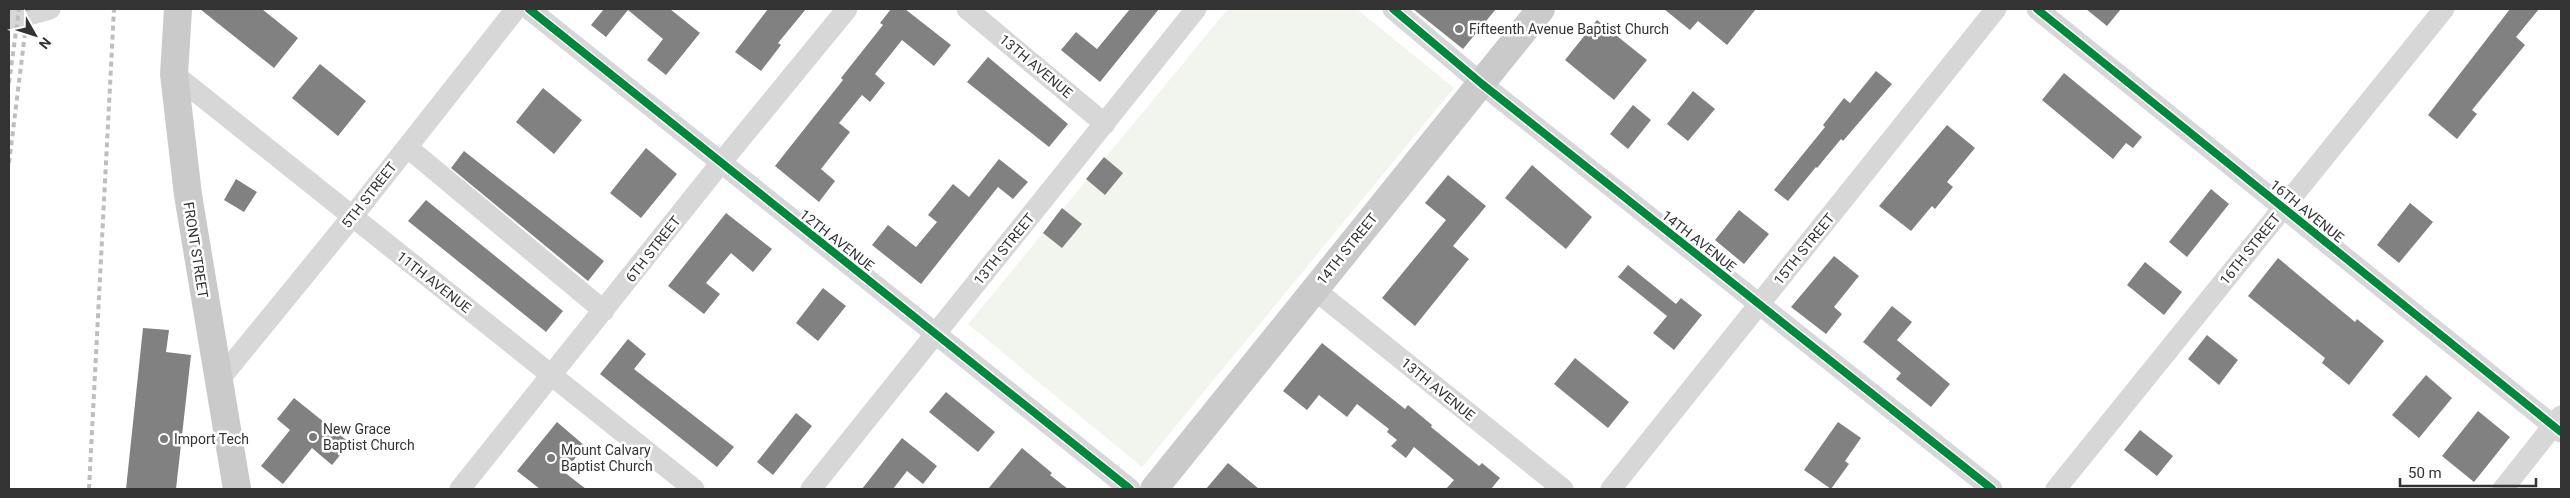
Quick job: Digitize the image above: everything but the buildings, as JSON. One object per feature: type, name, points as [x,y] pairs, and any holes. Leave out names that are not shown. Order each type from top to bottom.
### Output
[{"type":"main road","name":"FRONT STREET","points":[[178,9],[174,74],[188,195],[237,489]]},
{"type":"main road","name":"14TH STREET","points":[[1154,489],[1541,9]]},
{"type":"street","points":[[9,21],[50,9]]},
{"type":"street","name":"5TH STREET","points":[[219,380],[352,217],[516,9]]},
{"type":"street","name":"12TH AVENUE","points":[[528,9],[1130,489]]},
{"type":"street","name":"6TH STREET","points":[[460,489],[553,376],[720,164],[847,9]]},
{"type":"street","name":"13TH AVENUE","points":[[967,9],[1105,124]]},
{"type":"street","name":"13TH STREET","points":[[811,489],[1196,9]]},
{"type":"street","name":"14TH AVENUE","points":[[1394,9],[1482,84],[1992,489]]},
{"type":"street","name":"15TH STREET","points":[[1611,489],[1996,9]]},
{"type":"street","name":"16TH AVENUE","points":[[2037,9],[2283,208],[2559,425]]},
{"type":"street","name":"16TH STREET","points":[[2056,489],[2444,9]]},
{"type":"street","name":"11TH AVENUE","points":[[174,74],[694,489]]},
{"type":"street","points":[[407,148],[604,310]]},
{"type":"street","name":"13TH AVENUE","points":[[1314,290],[1563,489]]},
{"type":"street","points":[[2503,489],[2559,425]]},
{"type":"shaded area","points":[[1228,9],[1357,9],[1454,88],[1142,467],[968,324]]},
{"type":"railway","points":[[9,83],[19,9]]},
{"type":"railway","points":[[9,163],[28,9]]},
{"type":"railway","points":[[89,489],[114,9]]},
{"type":"cycle path","points":[[529,9],[1130,489]]},
{"type":"cycle path","points":[[1393,9],[1482,84],[1992,489]]},
{"type":"cycle path","points":[[2037,9],[2561,432]]},
{"type":"place","name":"Fifteenth Avenue Baptist Church","points":[[1459,29]]},
{"type":"place","name":"New Grace Baptist Church","points":[[313,437]]},
{"type":"place","name":"Import Tech","points":[[164,439]]},
{"type":"place","name":"Mount Calvary Baptist Church","points":[[551,458]]}]
